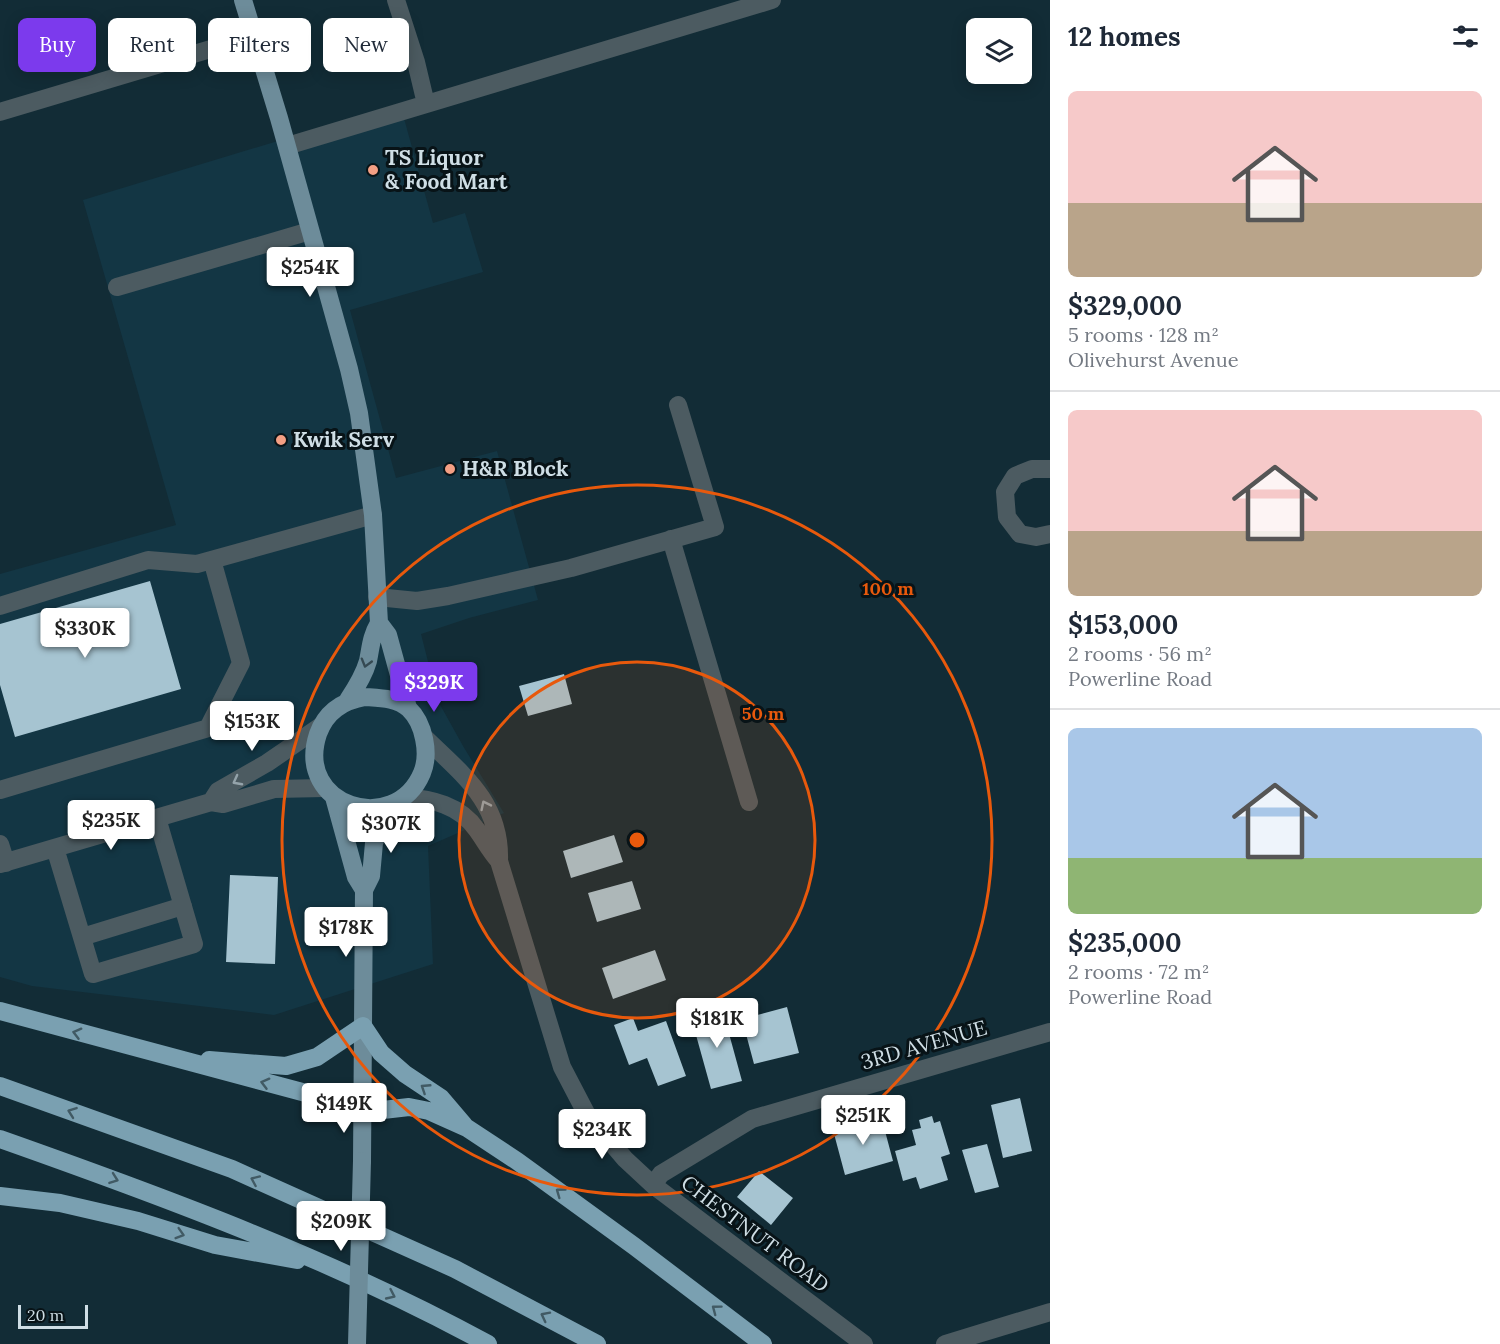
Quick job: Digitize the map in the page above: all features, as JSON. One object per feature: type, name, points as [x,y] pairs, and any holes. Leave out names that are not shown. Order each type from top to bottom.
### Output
[{"type":"highway","points":[[0,1011],[362,1108],[383,1110],[410,1107],[429,1111],[467,1128],[517,1161],[763,1344]]},
{"type":"highway","points":[[180,1061],[208,1060],[286,1066],[317,1057],[363,1026],[381,1053],[405,1074],[441,1098],[467,1128]]},
{"type":"highway","points":[[0,1086],[232,1169],[454,1269],[597,1344]]},
{"type":"highway","points":[[0,1139],[142,1189],[328,1265],[488,1344]]},
{"type":"highway","points":[[0,1196],[60,1203],[138,1221],[215,1245],[328,1265]]},
{"type":"main road","points":[[243,0],[248,18]]},
{"type":"main road","points":[[265,72],[349,369],[359,413],[373,515],[379,623],[388,635],[408,708],[418,721],[424,737],[423,772],[414,786],[396,801],[374,843],[371,876],[364,890],[362,1161],[357,1344]]},
{"type":"main road","points":[[364,890],[356,877],[330,792],[317,776],[314,764],[315,744],[321,726],[331,712],[348,700],[360,681],[368,661],[372,636],[379,623]]},
{"type":"main road","points":[[348,700],[365,697],[386,699],[408,708]]},
{"type":"main road","points":[[330,792],[358,807],[373,808],[396,801]]},
{"type":"street","points":[[396,0],[416,62],[426,104]]},
{"type":"street","points":[[287,146],[772,0]]},
{"type":"street","points":[[0,112],[208,50]]},
{"type":"street","points":[[117,287],[310,231]]},
{"type":"street","points":[[377,597],[417,601],[448,596],[571,568],[714,526],[678,405]]},
{"type":"street","points":[[1050,469],[1032,469],[1015,476],[1005,492],[1007,517],[1020,534],[1036,537],[1050,534]]},
{"type":"street","points":[[0,606],[148,560],[196,564],[373,515]]},
{"type":"street","points":[[671,539],[749,802]]},
{"type":"street","points":[[0,790],[208,728],[241,663],[212,560]]},
{"type":"street","points":[[212,802],[218,791],[267,764],[321,726]]},
{"type":"street","name":"CHESTNUT ROAD","points":[[424,737],[468,778],[482,797],[492,818],[500,843],[499,861],[562,1067],[586,1113],[626,1159],[653,1185],[864,1344]]},
{"type":"street","points":[[0,844],[3,863],[212,802],[223,804],[274,789],[330,792]]},
{"type":"street","name":"CHESTNUT ROAD","points":[[396,801],[427,798],[446,804],[477,829],[487,847],[499,861]]},
{"type":"street","points":[[56,848],[93,974],[194,944],[157,818]]},
{"type":"street","points":[[82,937],[183,906]]},
{"type":"street","name":"3RD AVENUE","points":[[653,1185],[661,1174],[752,1119],[1050,1032]]},
{"type":"street","points":[[945,1344],[1050,1312]]},
{"type":"shaded area","points":[[400,104],[433,223],[465,213],[483,272],[350,310],[396,478],[497,451],[538,600],[469,618],[421,634],[438,701],[504,813],[428,846],[433,964],[274,1015],[32,986],[0,977],[0,574],[176,525],[83,200]]},
{"type":"building","points":[[150,581],[181,689],[15,737],[0,685],[0,624]]},
{"type":"building","points":[[564,674],[572,704],[528,716],[519,686]]},
{"type":"building","points":[[614,835],[623,862],[571,878],[563,851]]},
{"type":"building","points":[[230,875],[278,877],[275,964],[226,962]]},
{"type":"building","points":[[632,881],[641,909],[597,922],[588,893]]},
{"type":"building","points":[[655,950],[666,980],[613,999],[602,968]]},
{"type":"building","points":[[787,1007],[799,1053],[754,1064],[742,1019]]},
{"type":"building","points":[[722,1008],[742,1081],[711,1089],[691,1017]]},
{"type":"building","points":[[633,1018],[638,1031],[666,1021],[686,1076],[658,1086],[647,1058],[629,1065],[614,1025]]},
{"type":"building","points":[[1020,1098],[1032,1151],[1003,1158],[991,1105]]},
{"type":"building","points":[[881,1116],[893,1161],[845,1175],[833,1130]]},
{"type":"building","points":[[932,1116],[934,1123],[940,1121],[950,1154],[941,1157],[948,1180],[920,1189],[916,1177],[903,1181],[895,1151],[916,1145],[912,1130],[921,1128],[919,1120]]},
{"type":"building","points":[[987,1144],[999,1187],[975,1193],[962,1150]]},
{"type":"building","points":[[759,1171],[793,1198],[771,1225],[737,1197]]},
{"type":"place","name":"TS Liquor & Food Mart","points":[[373,170]]},
{"type":"place","name":"Kwik Serv","points":[[281,440]]},
{"type":"place","name":"H&R Block","points":[[450,469]]}]
